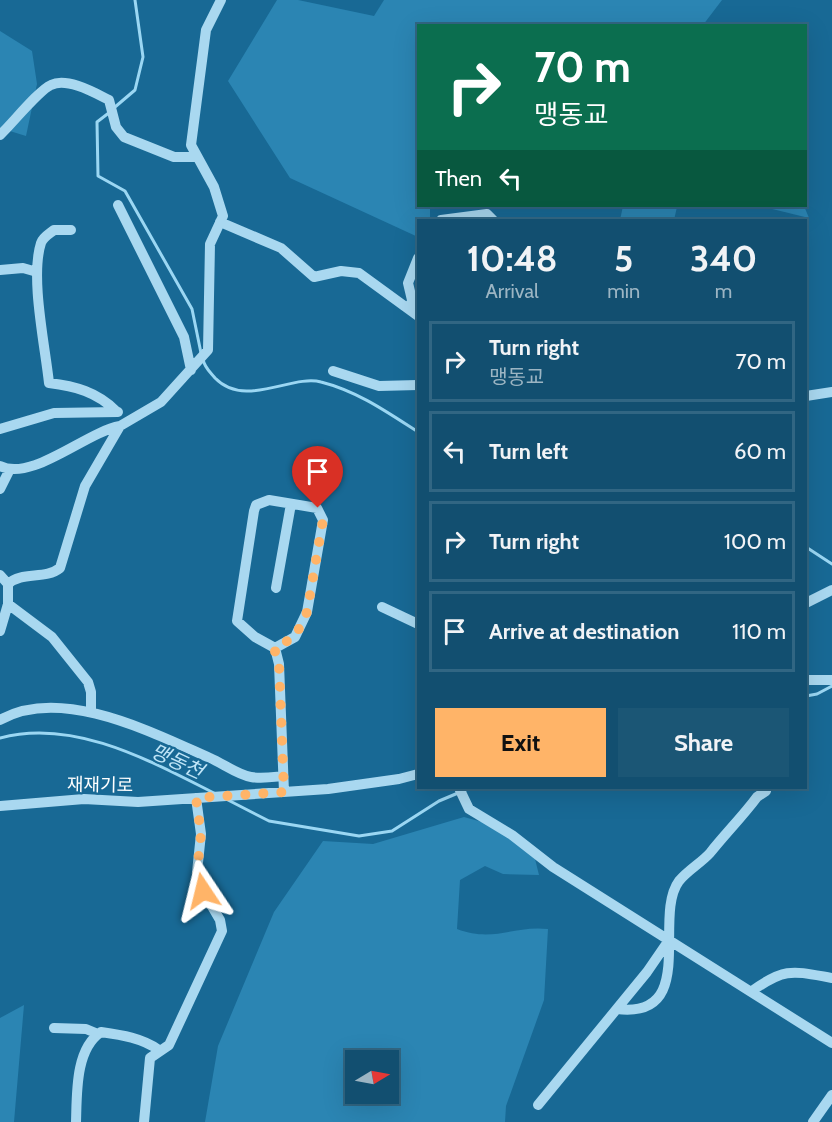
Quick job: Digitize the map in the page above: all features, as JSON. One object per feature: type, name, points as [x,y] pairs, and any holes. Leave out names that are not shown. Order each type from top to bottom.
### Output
[{"type":"street","points":[[0,489],[5,467],[53,459],[86,437],[106,428],[120,426],[160,402],[208,350],[210,244],[223,216],[214,188],[191,145],[206,30],[221,0]]},
{"type":"street","points":[[0,135],[51,85],[64,83],[92,91],[110,103],[117,127],[124,136],[174,157],[198,157]]},
{"type":"street","points":[[118,205],[184,337],[195,366]]},
{"type":"street","points":[[449,219],[487,214],[492,219]]},
{"type":"street","points":[[220,222],[281,248],[314,277],[341,272],[359,273],[414,313]]},
{"type":"street","points":[[71,230],[54,230],[42,240],[37,272],[48,383],[74,386],[100,397],[116,411],[132,419]]},
{"type":"street","points":[[414,313],[408,283],[417,260]]},
{"type":"street","points":[[0,270],[23,268],[37,272]]},
{"type":"street","points":[[333,371],[379,386],[417,385]]},
{"type":"street","points":[[807,396],[832,393]]},
{"type":"street","points":[[0,429],[54,413],[116,411]]},
{"type":"street","points":[[8,584],[13,579],[47,574],[60,567],[85,486],[120,426]]},
{"type":"street","points":[[274,648],[295,637],[307,612],[323,520],[318,508],[269,500],[256,505],[237,621],[255,637],[274,648],[279,664],[283,776],[279,792],[387,781],[417,774]]},
{"type":"street","points":[[276,588],[291,504]]},
{"type":"street","points":[[0,574],[8,584],[8,604],[0,631]]},
{"type":"street","points":[[807,602],[832,590]]},
{"type":"street","points":[[8,604],[52,637],[87,682],[91,692],[91,712]]},
{"type":"street","points":[[382,607],[417,624]]},
{"type":"street","points":[[807,680],[831,680]]},
{"type":"street","points":[[0,720],[29,710],[64,709],[91,712],[186,748],[249,777],[283,776]]},
{"type":"street","points":[[459,789],[469,809],[512,835],[553,867],[832,1043]]},
{"type":"street","points":[[616,1009],[642,1007],[655,998],[665,985],[670,969],[670,898],[679,882],[709,854],[757,796],[766,791]]},
{"type":"street","name":"재재기로","points":[[0,806],[84,799],[138,802],[279,792]]},
{"type":"street","points":[[144,1122],[150,1058],[169,1045],[222,931],[220,920],[203,891],[197,872],[201,834],[198,797]]},
{"type":"street","points":[[538,1106],[669,940]]},
{"type":"street","points":[[752,991],[774,975],[790,972],[832,978]]},
{"type":"street","points":[[54,1028],[86,1029],[98,1034]]},
{"type":"street","points":[[76,1122],[79,1072],[93,1037],[101,1032],[126,1036],[148,1043],[159,1050]]},
{"type":"street","points":[[813,1122],[832,1095]]},
{"type":"shaded area","points":[[277,0],[298,0],[374,16],[384,0],[722,0],[704,24],[417,24],[417,207],[430,207],[430,219],[417,219],[417,237],[290,178],[228,81]]},
{"type":"shaded area","points":[[0,31],[32,51],[37,84],[26,136],[0,128]]},
{"type":"shaded area","points":[[623,207],[677,207],[674,219],[620,219]]},
{"type":"shaded area","points":[[764,207],[804,207],[809,218]]},
{"type":"shaded area","points":[[464,817],[493,825],[535,859],[539,875],[503,874],[485,866],[460,880],[457,929],[470,933],[493,934],[536,928],[548,929],[544,1000],[506,1106],[505,1122],[205,1122],[218,1046],[274,912],[323,841],[373,844]]},
{"type":"shaded area","points":[[24,1005],[14,1122],[0,1122],[0,1018]]},
{"type":"waterway","points":[[115,107],[135,90],[143,57],[135,0]]},
{"type":"waterway","points":[[110,112],[97,122],[98,176],[125,191],[192,309],[201,353]]},
{"type":"waterway","points":[[203,359],[209,371],[227,387],[240,391],[254,391],[296,382],[321,382],[359,397],[417,431]]},
{"type":"waterway","points":[[807,548],[832,564]]},
{"type":"waterway","name":"맹동천","points":[[807,696],[817,694],[832,686]]},
{"type":"waterway","name":"맹동천","points":[[0,738],[28,733],[83,738],[138,756],[214,793]]},
{"type":"waterway","name":"맹동천","points":[[228,800],[269,821],[359,836],[392,831],[439,801],[468,789]]},
{"type":"route","points":[[203,891],[197,872],[201,834],[196,798],[284,792],[279,664],[274,648],[295,637],[307,612],[323,520],[318,508]]}]
